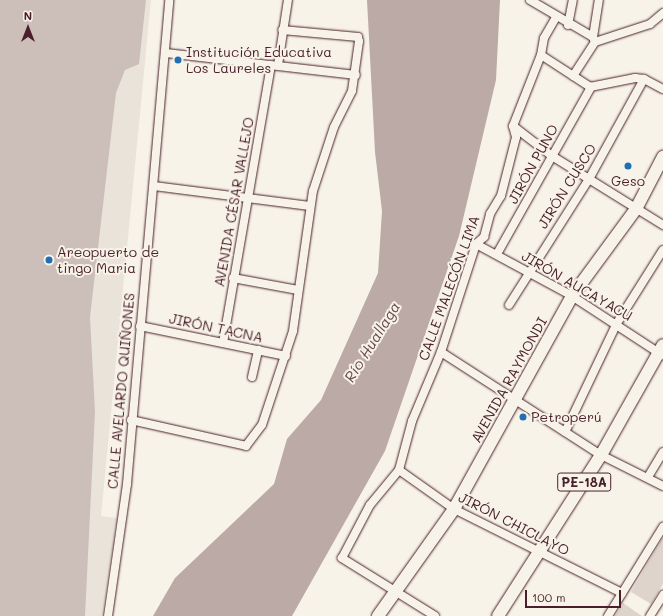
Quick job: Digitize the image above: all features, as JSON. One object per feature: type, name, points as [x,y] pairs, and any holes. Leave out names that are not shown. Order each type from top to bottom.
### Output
[{"type":"highway","name":"AVENIDA RAYMONDI","points":[[378,616],[394,591],[454,509],[572,296],[636,209],[663,157]]},
{"type":"highway","name":"PE-18A","points":[[498,616],[601,455],[661,351]]},
{"type":"street","name":"CALLE AVELARDO QUIÑONES","points":[[108,616],[127,484],[131,420],[166,53],[169,0]]},
{"type":"street","name":"AVENIDA CÉSAR VALLEJO","points":[[223,343],[247,196],[288,0]]},
{"type":"street","points":[[530,0],[539,3],[544,10],[594,40],[644,26],[663,13]]},
{"type":"street","points":[[544,10],[546,0]]},
{"type":"street","points":[[568,25],[573,0]]},
{"type":"street","points":[[573,76],[594,40],[599,0]]},
{"type":"street","name":"CALLE MALECÓN LIMA","points":[[394,591],[342,558],[370,505],[399,470],[412,421],[441,352],[476,244],[484,237],[490,214],[501,196],[516,137],[513,126],[541,55],[544,38],[556,17]]},
{"type":"street","points":[[131,420],[246,446],[262,425],[293,331],[310,206],[334,127],[347,106],[356,75],[358,37],[282,30]]},
{"type":"street","points":[[166,53],[356,75]]},
{"type":"street","points":[[541,55],[591,87],[628,78],[644,79],[663,89]]},
{"type":"street","name":"JIRÓN CUSCO","points":[[509,305],[589,179],[644,79]]},
{"type":"street","name":"JIRÓN PUNO","points":[[497,254],[591,87]]},
{"type":"street","points":[[513,126],[552,156],[663,225]]},
{"type":"street","points":[[154,186],[247,196],[310,206]]},
{"type":"street","name":"JIRÓN AUCAYACU","points":[[476,244],[497,254],[528,273],[572,296],[661,351]]},
{"type":"street","points":[[565,432],[617,323],[663,250]]},
{"type":"street","points":[[234,278],[298,290]]},
{"type":"street","name":"JIRÓN TACNA","points":[[140,326],[286,356]]},
{"type":"street","points":[[252,377],[258,350]]},
{"type":"street","points":[[441,352],[601,455],[648,477],[663,486]]},
{"type":"street","points":[[648,477],[663,452]]},
{"type":"street","name":"JIRÓN CHICLAYO","points":[[399,470],[454,509],[622,593]]},
{"type":"street","points":[[608,616],[663,527]]},
{"type":"street","points":[[394,591],[435,616]]},
{"type":"street","points":[[654,615],[663,595]]},
{"type":"shaded area","name":"Areopuerto de tingo Maria","points":[[0,0],[151,0],[101,516],[117,518],[102,616],[0,616]]},
{"type":"shaded area","points":[[663,537],[663,584],[651,604],[631,592]]},
{"type":"shaded area","points":[[623,603],[642,616],[615,616]]},
{"type":"water","name":"Río Huallaga","points":[[367,0],[500,0],[496,80],[459,236],[385,451],[292,616],[153,616],[175,578],[274,484],[287,439],[321,400],[378,273],[382,211],[375,152]]},
{"type":"building","name":"Areopuerto de tingo Maria","points":[[0,0],[146,0],[139,64],[125,70],[116,93],[90,317],[95,412],[85,616],[0,616]]},
{"type":"place","name":"Institución Educativa Los Laureles","points":[[178,60]]},
{"type":"place","name":"Geso","points":[[628,166]]},
{"type":"place","name":"Areopuerto de tingo Maria","points":[[49,260]]},
{"type":"place","name":"Petroperú","points":[[523,417]]}]
